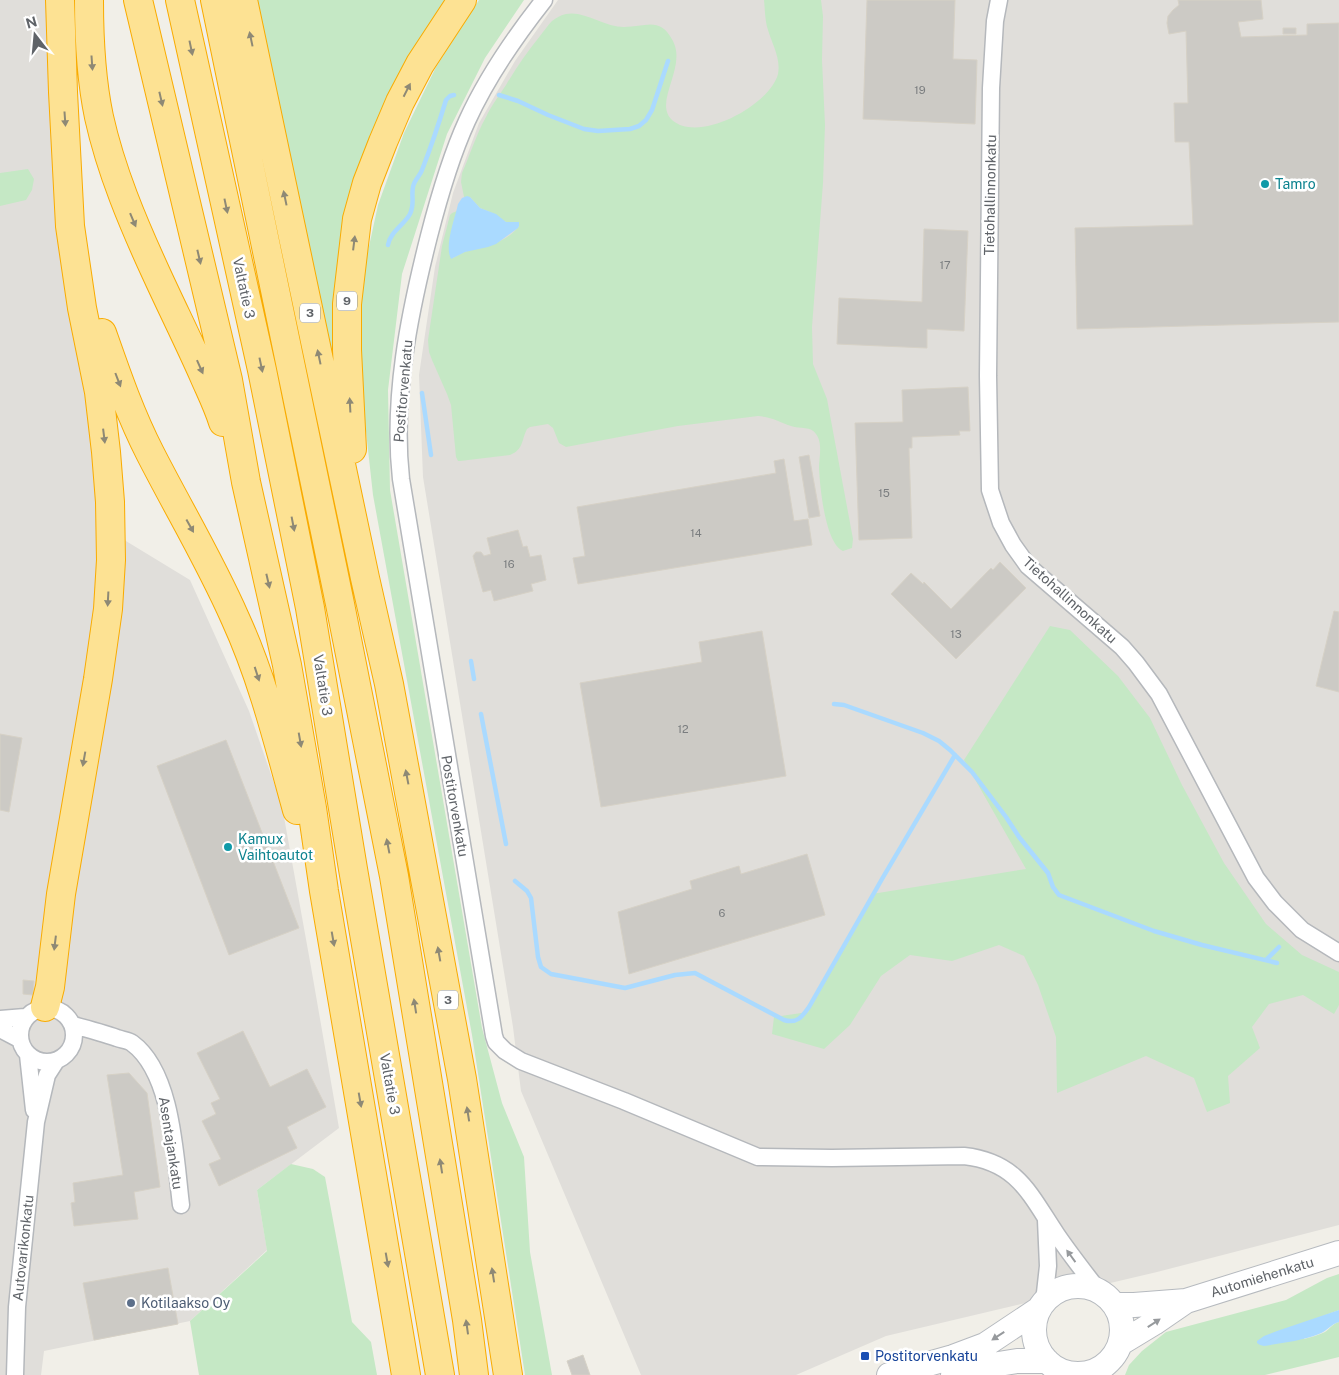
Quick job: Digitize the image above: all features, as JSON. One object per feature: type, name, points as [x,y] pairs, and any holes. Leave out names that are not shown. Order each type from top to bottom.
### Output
[{"type":"highway","points":[[35,1012],[50,987],[61,894],[98,679],[108,609],[111,560],[110,502],[99,392],[82,308],[72,235],[63,92],[60,0]]},
{"type":"highway","points":[[138,0],[228,380],[246,482],[287,665],[406,1375]]},
{"type":"highway","name":"Valtatie 3","points":[[180,0],[262,370],[310,608],[440,1375]]},
{"type":"highway","points":[[214,0],[340,604],[394,876],[474,1375]]},
{"type":"highway","name":"3","points":[[243,0],[393,703],[462,1079],[508,1375]]},
{"type":"highway","name":"9","points":[[376,627],[370,566],[352,445],[347,350],[347,304],[357,219],[383,142],[400,102],[420,64],[462,0]]},
{"type":"highway","points":[[89,7],[93,82],[99,116],[109,154],[137,230],[220,412],[232,454],[246,482]]},
{"type":"highway","points":[[69,180],[92,299],[116,375],[149,452],[208,559],[254,664],[270,713],[311,861],[324,891]]},
{"type":"main road","name":"Automiehenkatu","points":[[1107,1297],[1134,1305],[1186,1300],[1339,1253]]},
{"type":"main road","points":[[890,1375],[953,1357],[985,1345],[1041,1305],[1055,1292],[1069,1286],[1084,1286],[1107,1297],[1120,1313],[1122,1323],[1121,1343],[1110,1361],[1089,1373],[1077,1374],[1056,1368],[1047,1361],[1038,1350],[1034,1336],[1034,1322],[1041,1305]]},
{"type":"main road","name":"Automiehenkatu","points":[[1121,1343],[1154,1323],[1186,1300]]},
{"type":"main road","points":[[953,1375],[1017,1361],[1047,1361]]},
{"type":"street","name":"Postitorvenkatu","points":[[544,0],[506,50],[477,100],[452,156],[441,189],[409,325],[402,373],[398,426],[401,480],[494,1036],[505,1051],[521,1060],[758,1157],[964,1156],[996,1164],[1014,1176],[1029,1192],[1071,1256],[1107,1297]]},
{"type":"street","name":"Tietohallinnonkatu","points":[[999,0],[995,21],[991,88],[988,376],[990,490],[1001,523],[1013,545],[1028,566],[1122,647],[1136,663],[1159,694],[1256,878],[1275,903],[1302,930],[1339,953]]},
{"type":"street","points":[[0,1019],[52,1008],[62,1012],[73,1026],[74,1040],[68,1052],[56,1061],[38,1061],[28,1055],[22,1047],[19,1033],[21,1024],[35,1012]]},
{"type":"street","name":"Asentajankatu","points":[[73,1026],[130,1041],[149,1062],[164,1093],[170,1119],[181,1205]]},
{"type":"street","points":[[0,1029],[20,1039]]},
{"type":"street","points":[[72,1046],[88,1041],[121,1039]]},
{"type":"street","name":"Autovarikonkatu","points":[[28,1055],[36,1122]]},
{"type":"street","name":"Autovarikonkatu","points":[[15,1375],[17,1307],[36,1122],[47,1076],[56,1061]]},
{"type":"street","name":"Postitorvenkatu","points":[[1041,1305],[1048,1266],[1046,1220]]},
{"type":"shaded area","points":[[0,0],[46,0],[50,65],[84,364],[98,524],[190,580],[249,711],[282,806],[339,1128],[257,1190],[267,1250],[190,1321],[44,1351],[41,1375],[0,1375]]},
{"type":"shaded area","points":[[558,0],[1339,0],[1339,1225],[1157,1272],[886,1336],[796,1375],[641,1375],[521,1091],[513,1027],[423,477],[419,375],[435,267],[453,193],[479,123],[515,61]]},
{"type":"green space","points":[[254,0],[454,0],[367,169],[340,363],[331,364]]},
{"type":"green space","points":[[479,0],[524,0],[485,58],[447,134],[402,274],[388,390],[390,490],[482,1028],[502,1103],[524,1157],[530,1252],[552,1375],[525,1375],[472,1035],[373,495],[359,368],[360,307],[365,265],[378,205],[404,133],[436,67]]},
{"type":"green space","points":[[764,0],[821,0],[825,125],[823,183],[812,327],[813,364],[827,399],[853,539],[852,548],[843,551],[837,546],[832,537],[825,514],[819,468],[819,442],[814,431],[758,416],[678,426],[566,447],[559,443],[553,428],[548,424],[527,429],[520,447],[515,453],[458,461],[451,405],[429,352],[428,340],[442,246],[450,215],[457,211],[452,232],[453,258],[466,251],[497,242],[509,236],[519,226],[518,222],[506,222],[480,208],[470,197],[464,197],[461,182],[462,173],[490,109],[522,60],[552,21],[562,15],[573,13],[617,26],[652,25],[663,28],[673,41],[676,51],[674,73],[666,104],[667,113],[672,120],[684,126],[699,127],[732,118],[762,98],[772,86],[779,68],[776,51],[767,27]]},
{"type":"green space","points":[[28,169],[34,179],[32,190],[26,200],[0,206],[0,173]]},
{"type":"green space","points":[[1050,626],[1070,630],[1118,676],[1150,718],[1182,785],[1224,863],[1266,924],[1302,955],[1339,972],[1339,1005],[1334,1014],[1303,995],[1269,1004],[1252,1027],[1260,1048],[1228,1076],[1230,1103],[1207,1112],[1194,1078],[1146,1056],[1057,1093],[1056,1037],[1038,985],[1024,956],[999,945],[952,961],[910,955],[881,976],[850,1025],[824,1049],[772,1034],[774,1017],[808,1012],[872,894],[1026,869],[964,760]]},
{"type":"green space","points":[[291,1164],[313,1169],[325,1177],[352,1322],[371,1342],[377,1375],[199,1375],[190,1321],[267,1251],[257,1190]]},
{"type":"green space","points":[[1339,1274],[1339,1310],[1310,1321],[1304,1339],[1325,1332],[1339,1322],[1339,1357],[1265,1375],[1125,1375],[1129,1365],[1142,1351],[1166,1332],[1286,1300],[1327,1278]]},
{"type":"water","points":[[467,196],[480,208],[496,214],[506,222],[519,222],[519,226],[496,244],[465,252],[451,259],[449,239],[458,204],[462,198]]},
{"type":"water","points":[[1339,1310],[1339,1322],[1319,1334],[1264,1346],[1257,1343],[1264,1336]]},
{"type":"building","points":[[867,0],[955,0],[953,59],[977,60],[975,124],[863,119]]},
{"type":"building","name":"Tamro","points":[[1178,0],[1261,0],[1263,19],[1238,22],[1241,37],[1307,35],[1307,24],[1339,23],[1339,322],[1077,329],[1075,228],[1193,225],[1189,142],[1175,142],[1174,103],[1188,103],[1186,31],[1169,34],[1167,23],[1168,16],[1179,5]]},
{"type":"building","points":[[1283,28],[1296,28],[1296,34],[1283,34]]},
{"type":"building","points":[[924,229],[968,231],[964,331],[927,329],[927,348],[837,344],[839,298],[922,302]]},
{"type":"building","points":[[968,387],[970,431],[959,431],[960,435],[912,437],[912,448],[909,448],[912,538],[859,540],[855,423],[903,422],[902,390]]},
{"type":"building","points":[[809,455],[820,516],[809,518],[799,457]]},
{"type":"building","points":[[784,459],[794,521],[808,519],[812,545],[578,584],[573,558],[585,556],[577,507],[776,473],[774,461]]},
{"type":"building","points":[[518,530],[523,547],[527,546],[530,557],[541,555],[546,580],[531,584],[533,591],[494,601],[491,590],[483,592],[473,556],[476,552],[481,552],[484,556],[491,554],[487,538]]},
{"type":"building","points":[[1000,562],[1026,588],[956,659],[891,594],[911,573],[923,584],[924,582],[951,609],[991,568],[993,570]]},
{"type":"building","points":[[1334,611],[1339,612],[1339,692],[1316,686]]},
{"type":"building","points":[[762,631],[786,776],[601,807],[580,683],[702,662],[699,642]]},
{"type":"building","points":[[0,734],[22,738],[9,812],[0,810]]},
{"type":"building","name":"Kamux Vaihtoautot","points":[[226,740],[299,928],[229,955],[157,766]]},
{"type":"building","points":[[807,854],[825,915],[629,974],[618,912],[692,889],[690,881],[739,866],[741,874]]},
{"type":"building","points":[[23,980],[34,981],[33,995],[23,994]]},
{"type":"building","points":[[243,1031],[270,1087],[307,1069],[326,1107],[287,1127],[297,1148],[219,1186],[209,1164],[221,1159],[202,1121],[216,1114],[211,1103],[220,1099],[197,1053]]},
{"type":"building","points":[[129,1073],[147,1093],[160,1187],[134,1192],[138,1219],[74,1226],[71,1203],[75,1202],[73,1183],[123,1175],[107,1075]]},
{"type":"building","name":"Kotilaakso Oy","points":[[168,1268],[178,1324],[94,1340],[83,1283]]},
{"type":"building","points":[[583,1355],[590,1375],[572,1375],[567,1361]]},
{"type":"waterway","points":[[499,95],[584,129],[598,131],[630,129],[639,126],[646,120],[652,110],[668,61]]},
{"type":"waterway","points":[[388,245],[391,236],[410,214],[414,185],[435,135],[446,100],[454,95]]},
{"type":"waterway","points":[[422,393],[431,455]]},
{"type":"waterway","points":[[471,661],[474,679]]},
{"type":"waterway","points":[[834,704],[844,705],[923,733],[939,741],[950,750],[972,772],[1006,817],[1019,837],[1048,873],[1053,887],[1059,895],[1154,931],[1277,963]]},
{"type":"waterway","points":[[481,714],[506,844]]},
{"type":"waterway","points":[[515,881],[527,891],[531,898],[538,957],[541,967],[551,974],[625,988],[675,975],[695,973],[784,1020],[796,1020],[809,1007],[955,755]]},
{"type":"waterway","points":[[1266,960],[1279,947]]},
{"type":"place","name":"Tamro","points":[[1265,184]]},
{"type":"place","name":"Kamux Vaihtoautot","points":[[228,847]]},
{"type":"place","name":"Kotilaakso Oy","points":[[131,1303]]},
{"type":"place","name":"Postitorvenkatu","points":[[865,1356]]}]
